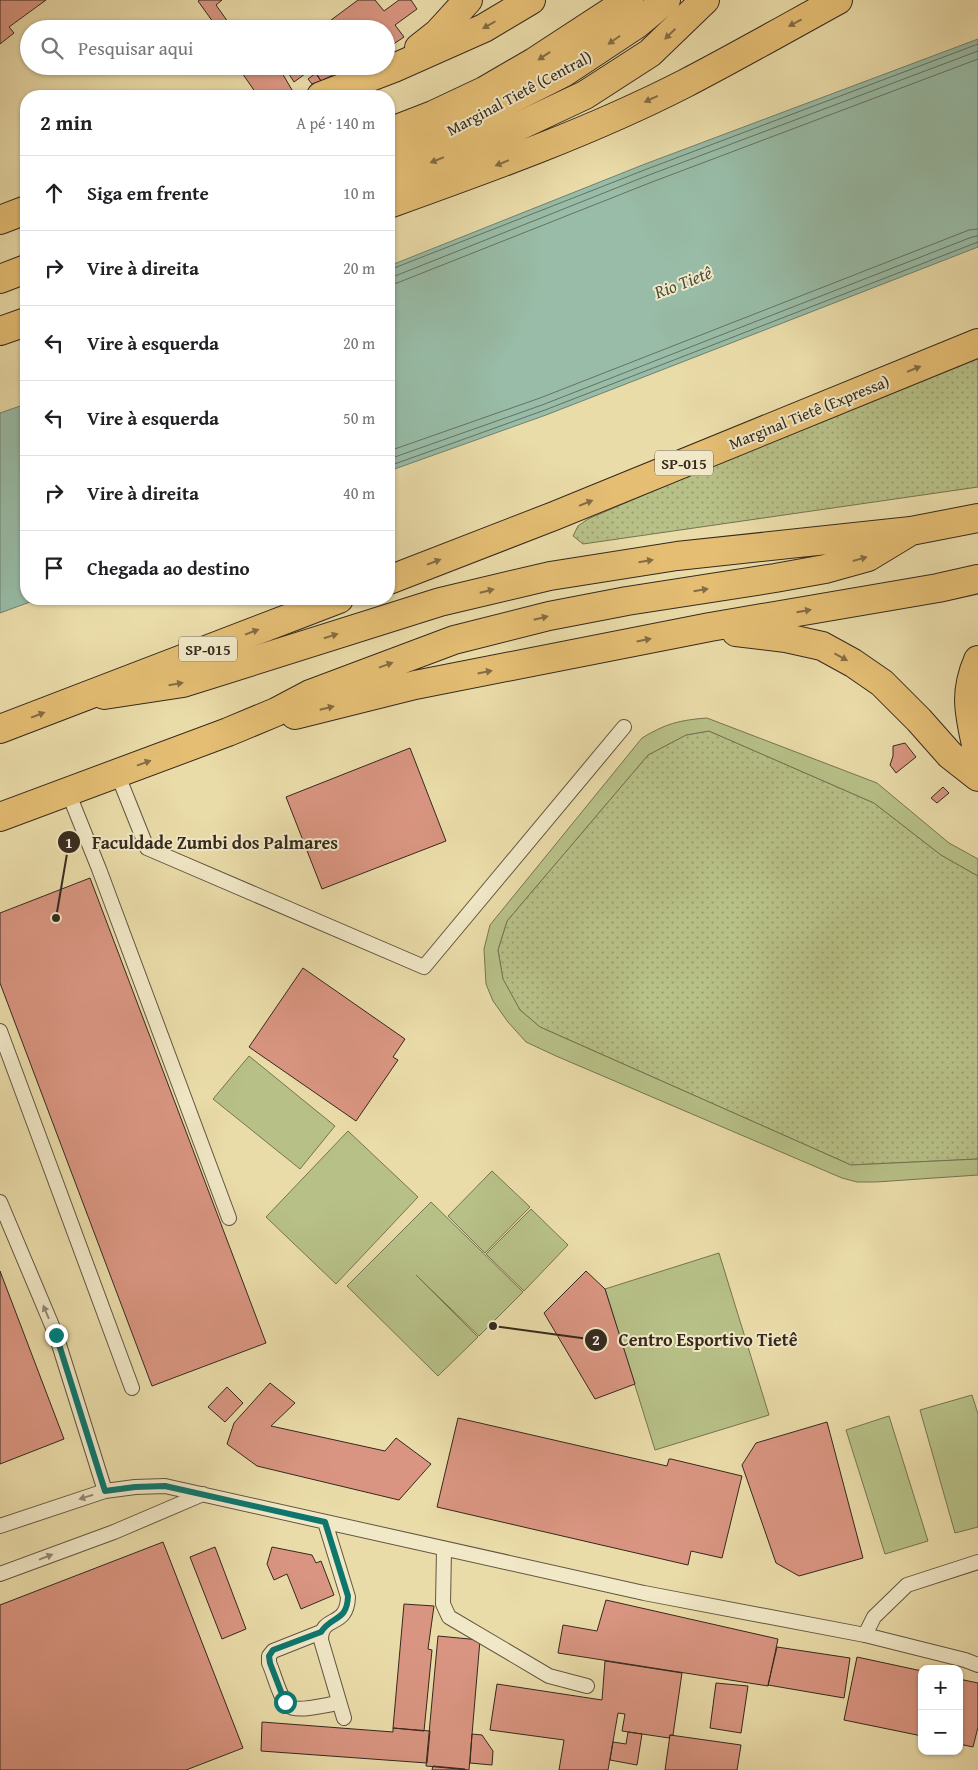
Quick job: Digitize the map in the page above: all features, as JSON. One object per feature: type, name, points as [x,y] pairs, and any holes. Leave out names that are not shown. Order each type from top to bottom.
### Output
[{"type":"highway","points":[[395,67],[438,33],[468,0]]},
{"type":"highway","points":[[395,68],[484,28],[530,0]]},
{"type":"highway","points":[[395,130],[434,115],[484,91],[534,62],[629,0]]},
{"type":"highway","name":"Marginal Tietê (Central)","points":[[395,152],[448,131],[563,73],[629,30],[666,0]]},
{"type":"highway","points":[[395,177],[504,134],[585,95],[650,53],[706,0]]},
{"type":"highway","points":[[395,202],[488,169],[586,129],[684,84],[838,0]]},
{"type":"highway","points":[[337,90],[376,75]]},
{"type":"highway","points":[[0,220],[20,212]]},
{"type":"highway","points":[[0,279],[20,271]]},
{"type":"highway","points":[[0,331],[20,324]]},
{"type":"highway","name":"Marginal Tietê (Expressa)","points":[[395,578],[554,516],[978,343]]},
{"type":"highway","points":[[76,700],[184,683],[440,602],[550,576],[677,556],[911,531],[978,518]]},
{"type":"highway","points":[[0,817],[228,732],[276,712],[310,694],[454,640],[588,608],[824,569],[868,557],[911,531]]},
{"type":"highway","points":[[228,732],[415,686],[710,628],[938,588],[978,579]]},
{"type":"highway","name":"SP-015","points":[[0,729],[323,605]]},
{"type":"highway","points":[[710,628],[786,638],[822,646],[853,663],[882,683],[950,755],[978,777]]},
{"type":"highway","points":[[978,660],[970,684],[968,703],[978,755]]},
{"type":"lane","points":[[117,773],[147,848],[424,968],[624,727]]},
{"type":"lane","points":[[68,792],[99,869],[229,1218]]},
{"type":"lane","points":[[0,1032],[132,1388]]},
{"type":"lane","points":[[0,1202],[56,1335],[105,1491]]},
{"type":"lane","points":[[0,1526],[105,1491],[165,1486],[644,1593],[865,1635],[978,1665]]},
{"type":"lane","points":[[0,1574],[114,1532],[203,1494]]},
{"type":"lane","points":[[325,1522],[348,1596],[347,1607],[343,1615],[325,1626],[321,1632],[321,1640],[344,1718]]},
{"type":"lane","points":[[444,1549],[443,1604],[449,1617],[548,1676],[587,1686]]},
{"type":"lane","points":[[865,1635],[874,1617],[907,1585],[978,1562]]},
{"type":"lane","points":[[321,1632],[273,1650],[269,1656],[270,1663],[285,1702],[290,1708],[298,1709],[339,1703]]},
{"type":"green space","points":[[978,352],[978,487],[583,544],[573,536],[578,526],[588,519]]},
{"type":"green space","points":[[707,718],[877,783],[949,843],[978,859],[978,876],[941,855],[874,803],[709,731],[686,735],[648,755],[507,921],[498,950],[503,979],[520,1010],[540,1027],[851,1165],[978,1159],[978,1175],[876,1182],[857,1182],[842,1178],[526,1042],[493,1001],[486,984],[484,949],[490,925],[642,738],[658,729],[673,724]]},
{"type":"green space","points":[[709,731],[874,803],[941,855],[978,876],[978,1159],[851,1165],[540,1027],[520,1010],[503,980],[498,950],[507,921],[648,755],[686,735]]},
{"type":"green space","points":[[249,1056],[335,1126],[300,1169],[213,1099]]},
{"type":"green space","points":[[348,1131],[418,1197],[336,1284],[266,1217]]},
{"type":"green space","points":[[492,1171],[530,1207],[485,1253],[448,1216]]},
{"type":"green space","points":[[431,1202],[523,1292],[479,1336],[416,1275],[478,1337],[438,1376],[347,1286]]},
{"type":"green space","points":[[531,1209],[568,1245],[524,1291],[486,1254]]},
{"type":"green space","points":[[719,1253],[769,1415],[655,1450],[605,1289]]},
{"type":"green space","points":[[972,1395],[978,1414],[978,1527],[955,1533],[920,1410]]},
{"type":"green space","points":[[889,1416],[928,1541],[885,1554],[846,1430]]},
{"type":"water","name":"Rio Tietê","points":[[978,39],[978,247],[546,415],[395,469],[395,264],[645,164]]},
{"type":"water","points":[[20,406],[20,605],[22,605],[0,613],[0,413]]},
{"type":"building","points":[[0,0],[46,0],[9,27],[14,33],[0,44]]},
{"type":"building","points":[[222,0],[216,5],[227,20],[212,20],[198,1]]},
{"type":"building","points":[[358,0],[375,0],[384,11],[399,0],[411,0],[417,9],[395,25],[395,20],[331,20]]},
{"type":"building","points":[[395,25],[404,37],[395,43]]},
{"type":"building","points":[[243,75],[283,75],[292,90],[254,90]]},
{"type":"building","points":[[290,75],[304,75],[294,82]]},
{"type":"building","points":[[313,75],[317,75],[321,81],[312,84],[308,79]]},
{"type":"building","points":[[317,75],[332,75],[331,76],[321,81]]},
{"type":"building","points":[[905,743],[916,757],[896,773],[890,765],[893,756],[893,746]]},
{"type":"building","points":[[410,748],[446,841],[322,889],[286,797]]},
{"type":"building","points":[[943,787],[949,793],[937,803],[931,798]]},
{"type":"building","points":[[90,878],[266,1343],[152,1386],[0,983],[0,913]]},
{"type":"building","points":[[303,968],[405,1039],[393,1057],[398,1060],[356,1121],[249,1047]]},
{"type":"building","points":[[0,1271],[64,1439],[0,1464]]},
{"type":"building","points":[[586,1271],[605,1289],[635,1384],[595,1399],[544,1313]]},
{"type":"building","points":[[270,1383],[295,1403],[271,1426],[385,1451],[396,1438],[431,1464],[399,1500],[257,1466],[227,1444],[234,1423]]},
{"type":"building","points":[[227,1387],[243,1403],[225,1422],[208,1407]]},
{"type":"building","points":[[458,1418],[667,1466],[669,1459],[671,1459],[742,1476],[722,1558],[691,1551],[688,1565],[437,1507]]},
{"type":"building","points":[[827,1422],[863,1558],[799,1576],[776,1563],[742,1465],[756,1443]]},
{"type":"building","points":[[163,1542],[243,1748],[186,1770],[0,1770],[0,1605]]},
{"type":"building","points":[[215,1547],[246,1629],[222,1639],[190,1557]]},
{"type":"building","points":[[272,1547],[312,1555],[316,1563],[321,1561],[334,1595],[301,1609],[287,1574],[274,1580],[267,1564]]},
{"type":"building","points":[[606,1600],[778,1639],[768,1686],[558,1653],[563,1625],[597,1631]]},
{"type":"building","points":[[404,1604],[434,1606],[428,1649],[432,1650],[424,1731],[393,1728]]},
{"type":"building","points":[[438,1636],[480,1640],[469,1770],[426,1766]]},
{"type":"building","points":[[777,1647],[850,1658],[844,1698],[768,1685]]},
{"type":"building","points":[[857,1657],[918,1670],[918,1735],[844,1720]]},
{"type":"building","points":[[605,1661],[682,1673],[673,1735],[670,1735],[669,1738],[622,1731],[625,1714],[618,1713],[608,1770],[559,1770],[564,1740],[490,1730],[497,1684],[602,1700]]},
{"type":"building","points":[[963,1680],[978,1683],[978,1727],[973,1747],[963,1745]]},
{"type":"building","points":[[716,1683],[748,1686],[741,1733],[710,1728]]},
{"type":"building","points":[[262,1722],[393,1732],[393,1728],[430,1731],[427,1763],[261,1751]]},
{"type":"building","points":[[628,1732],[642,1734],[637,1765],[610,1760],[613,1742],[626,1744]]},
{"type":"building","points":[[472,1734],[482,1735],[493,1751],[492,1765],[470,1763]]},
{"type":"building","points":[[670,1735],[741,1745],[737,1770],[665,1770]]},
{"type":"building","points":[[433,1766],[465,1769],[465,1770],[432,1770]]},
{"type":"place","name":"Faculdade Zumbi dos Palmares","points":[[56,918]]},
{"type":"place","name":"Centro Esportivo Tietê","points":[[493,1326]]},
{"type":"route","points":[[56,1335],[105,1491],[165,1486],[325,1522],[348,1596],[347,1607],[343,1615],[325,1626],[321,1632],[273,1650],[269,1656],[285,1702]]}]
